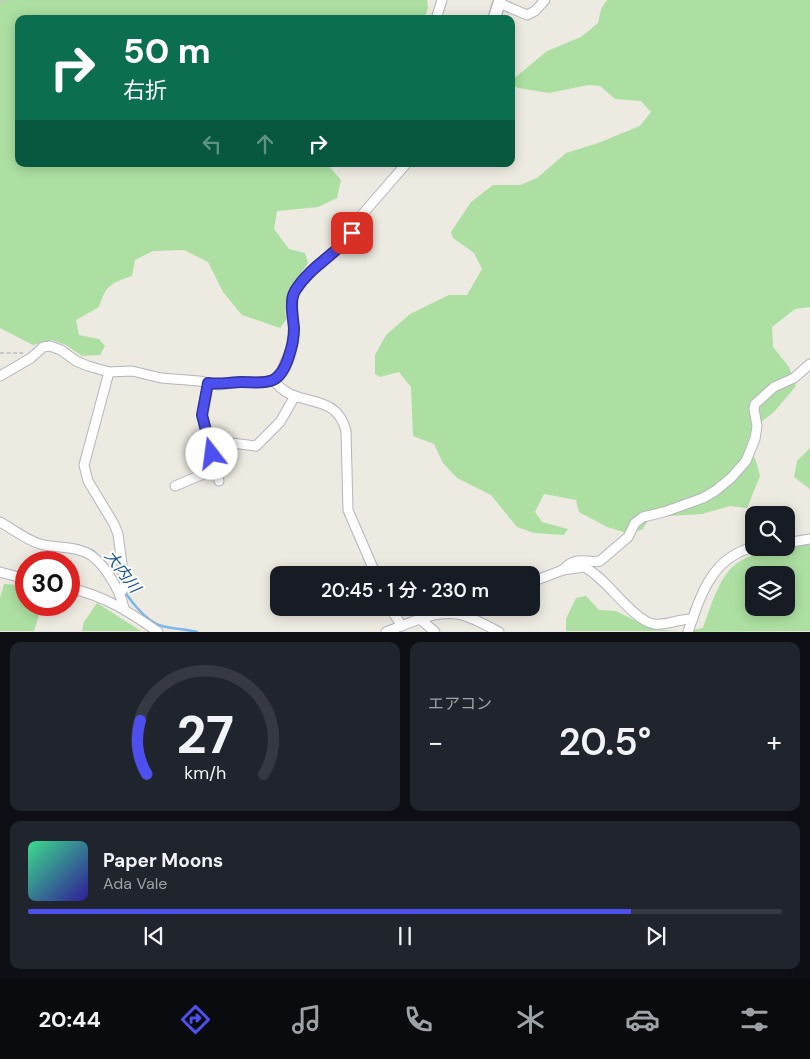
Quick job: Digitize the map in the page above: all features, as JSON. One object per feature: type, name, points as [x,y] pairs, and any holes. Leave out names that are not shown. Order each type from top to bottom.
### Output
[{"type":"street","points":[[437,15],[442,0]]},
{"type":"street","points":[[495,15],[499,2],[527,14],[535,11],[545,0]]},
{"type":"street","points":[[0,376],[31,358],[43,347],[50,346],[61,350],[88,366],[109,372],[132,372],[161,378],[219,385],[274,380],[282,370],[293,344],[292,298],[295,290],[309,274],[344,245],[360,217],[403,167]]},
{"type":"street","points":[[563,570],[569,564],[580,560],[600,561],[628,537],[635,523],[643,517],[704,498],[731,478],[746,462],[756,439],[757,426],[754,409],[756,404],[774,387],[794,378],[810,364]]},
{"type":"street","points":[[109,372],[84,465],[88,481],[118,534],[121,550],[124,608]]},
{"type":"street","points":[[274,380],[279,388],[295,396],[331,407],[344,422],[346,431],[348,510],[372,566]]},
{"type":"street","points":[[208,383],[202,415],[218,481]]},
{"type":"street","points":[[208,440],[256,446],[280,422],[295,396]]},
{"type":"street","points":[[175,486],[215,469]]},
{"type":"street","points":[[0,522],[42,545],[84,551],[93,556],[122,591]]},
{"type":"street","points":[[795,541],[810,539]]},
{"type":"street","points":[[688,632],[710,578],[723,562],[745,549]]},
{"type":"street","points":[[540,579],[563,570],[579,567],[587,569],[648,623],[656,624],[692,619]]},
{"type":"street","points":[[0,572],[15,575]]},
{"type":"street","points":[[80,591],[100,597],[124,608],[158,632]]},
{"type":"street","points":[[395,616],[402,626]]},
{"type":"street","points":[[386,632],[420,619],[434,616]]},
{"type":"street","points":[[469,616],[499,632]]},
{"type":"street","points":[[420,619],[435,632]]},
{"type":"path","points":[[0,2],[8,0]]},
{"type":"path","points":[[0,353],[31,351],[36,353]]},
{"type":"green space","points":[[0,0],[427,0],[428,8],[425,15],[15,15],[15,167],[330,167],[341,180],[337,198],[318,207],[277,211],[274,229],[289,249],[305,253],[308,263],[293,285],[285,304],[286,320],[280,328],[242,315],[223,292],[208,262],[184,250],[153,251],[135,260],[132,276],[110,286],[104,294],[99,307],[76,320],[79,335],[99,339],[105,346],[100,355],[82,356],[66,345],[52,340],[33,345],[0,328]]},
{"type":"green space","points":[[607,0],[810,0],[810,307],[795,309],[772,327],[773,347],[789,367],[796,386],[774,412],[752,429],[747,444],[756,461],[760,476],[748,506],[745,508],[730,506],[702,514],[656,515],[647,522],[643,529],[630,534],[607,527],[579,512],[576,500],[544,494],[535,512],[542,522],[568,529],[564,535],[534,533],[517,527],[491,495],[457,478],[443,463],[434,444],[413,436],[411,387],[399,372],[380,377],[375,374],[375,355],[386,335],[410,314],[449,295],[467,295],[482,269],[474,253],[453,238],[451,232],[471,202],[493,185],[520,185],[537,178],[566,153],[598,143],[640,126],[651,112],[641,101],[615,99],[600,86],[588,85],[549,93],[515,86],[515,78],[547,51],[581,37],[598,23],[601,9]]},
{"type":"green space","points":[[810,448],[810,489],[794,477],[797,461]]},
{"type":"green space","points":[[810,544],[810,631],[681,632],[703,628],[720,585],[730,569],[736,564],[752,556],[795,556],[795,546]]},
{"type":"green space","points":[[4,584],[15,585],[15,616],[39,616],[34,631],[0,631],[0,598]]},
{"type":"green space","points":[[586,596],[599,610],[616,611],[652,629],[677,631],[566,631],[566,619],[576,598]]},
{"type":"green space","points":[[97,603],[141,631],[82,631],[84,622]]},
{"type":"waterway","name":"大内川","points":[[77,545],[93,551],[105,563]]},
{"type":"waterway","name":"大内川","points":[[118,582],[137,608],[155,623],[166,627],[197,632]]},
{"type":"route","points":[[212,454],[202,415],[208,383],[219,385],[274,380],[282,370],[293,344],[292,298],[295,290],[309,274],[344,245],[352,233]]}]
